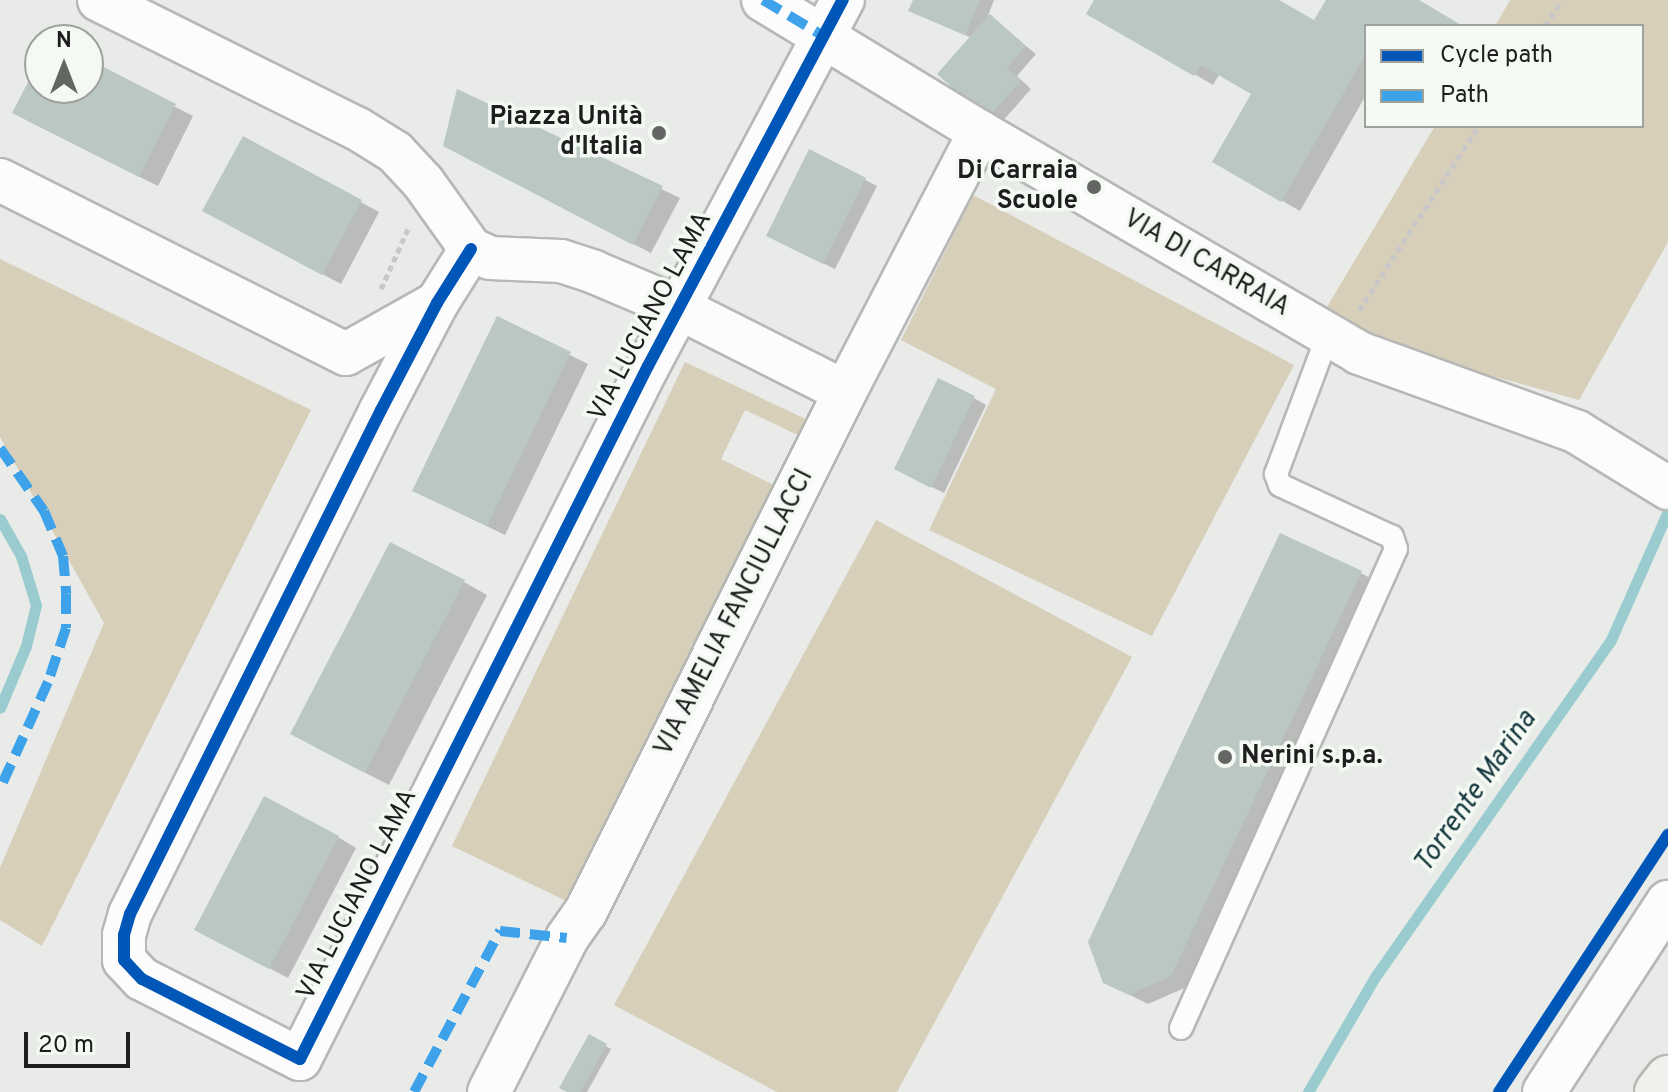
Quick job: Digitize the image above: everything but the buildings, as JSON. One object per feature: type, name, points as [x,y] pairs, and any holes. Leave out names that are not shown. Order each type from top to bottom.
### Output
[{"type":"main road","points":[[1657,1092],[1668,1078]]},
{"type":"street","points":[[99,0],[358,129],[395,152],[423,182],[471,249],[490,258],[561,261],[679,308],[845,392]]},
{"type":"street","name":"VIA DI CARRAIA","points":[[763,0],[980,132],[1333,338],[1374,358],[1577,432],[1668,488]]},
{"type":"street","name":"VIA LUCIANO LAMA","points":[[471,249],[437,303],[381,410],[130,914],[124,935],[124,960],[142,979],[300,1059],[679,308],[843,0]]},
{"type":"street","name":"VIA AMELIA FANCIULLACCI","points":[[489,1092],[567,938],[586,911],[845,392],[980,132]]},
{"type":"street","points":[[0,180],[346,354],[364,374],[381,410]]},
{"type":"street","points":[[346,354],[437,303]]},
{"type":"street","points":[[1544,1092],[1668,902]]},
{"type":"lane","points":[[1181,1028],[1396,549],[1392,537],[1280,485],[1276,474],[1333,338]]},
{"type":"path","points":[[1546,24],[1562,0]]},
{"type":"path","points":[[1333,338],[1478,128]]},
{"type":"path","points":[[376,300],[397,257],[423,182]]},
{"type":"shaded area","points":[[1510,0],[1668,0],[1668,242],[1579,400],[1315,327],[1434,128],[1644,128],[1644,24],[1496,24]]},
{"type":"shaded area","points":[[973,195],[1294,365],[1152,636],[929,530],[996,389],[901,340]]},
{"type":"shaded area","points":[[0,259],[311,410],[42,946],[0,920],[0,868],[104,623],[0,437]]},
{"type":"shaded area","points":[[685,362],[814,423],[806,439],[745,410],[721,459],[784,490],[583,909],[452,846]]},
{"type":"shaded area","points":[[876,520],[1132,657],[897,1092],[777,1092],[614,1005]]},
{"type":"waterway","name":"Torrente Marina","points":[[1308,1092],[1375,977],[1610,642],[1668,511]]},
{"type":"waterway","points":[[0,519],[21,556],[36,605],[26,646],[0,708]]},
{"type":"marked path","points":[[763,0],[825,37]]},
{"type":"marked path","points":[[0,448],[44,511],[63,556],[66,594],[66,628],[48,682],[0,789]]},
{"type":"marked path","points":[[414,1092],[500,931],[567,938]]},
{"type":"cycle path","points":[[471,249],[437,303],[381,410],[130,914],[124,935],[124,960],[142,979],[300,1059],[648,366],[843,0]]},
{"type":"cycle path","points":[[1499,1092],[1668,835]]},
{"type":"place","name":"Piazza Unità d'Italia","points":[[659,133]]},
{"type":"place","name":"Di Carraia Scuole","points":[[1094,187]]},
{"type":"place","name":"Nerini s.p.a.","points":[[1225,757]]}]
